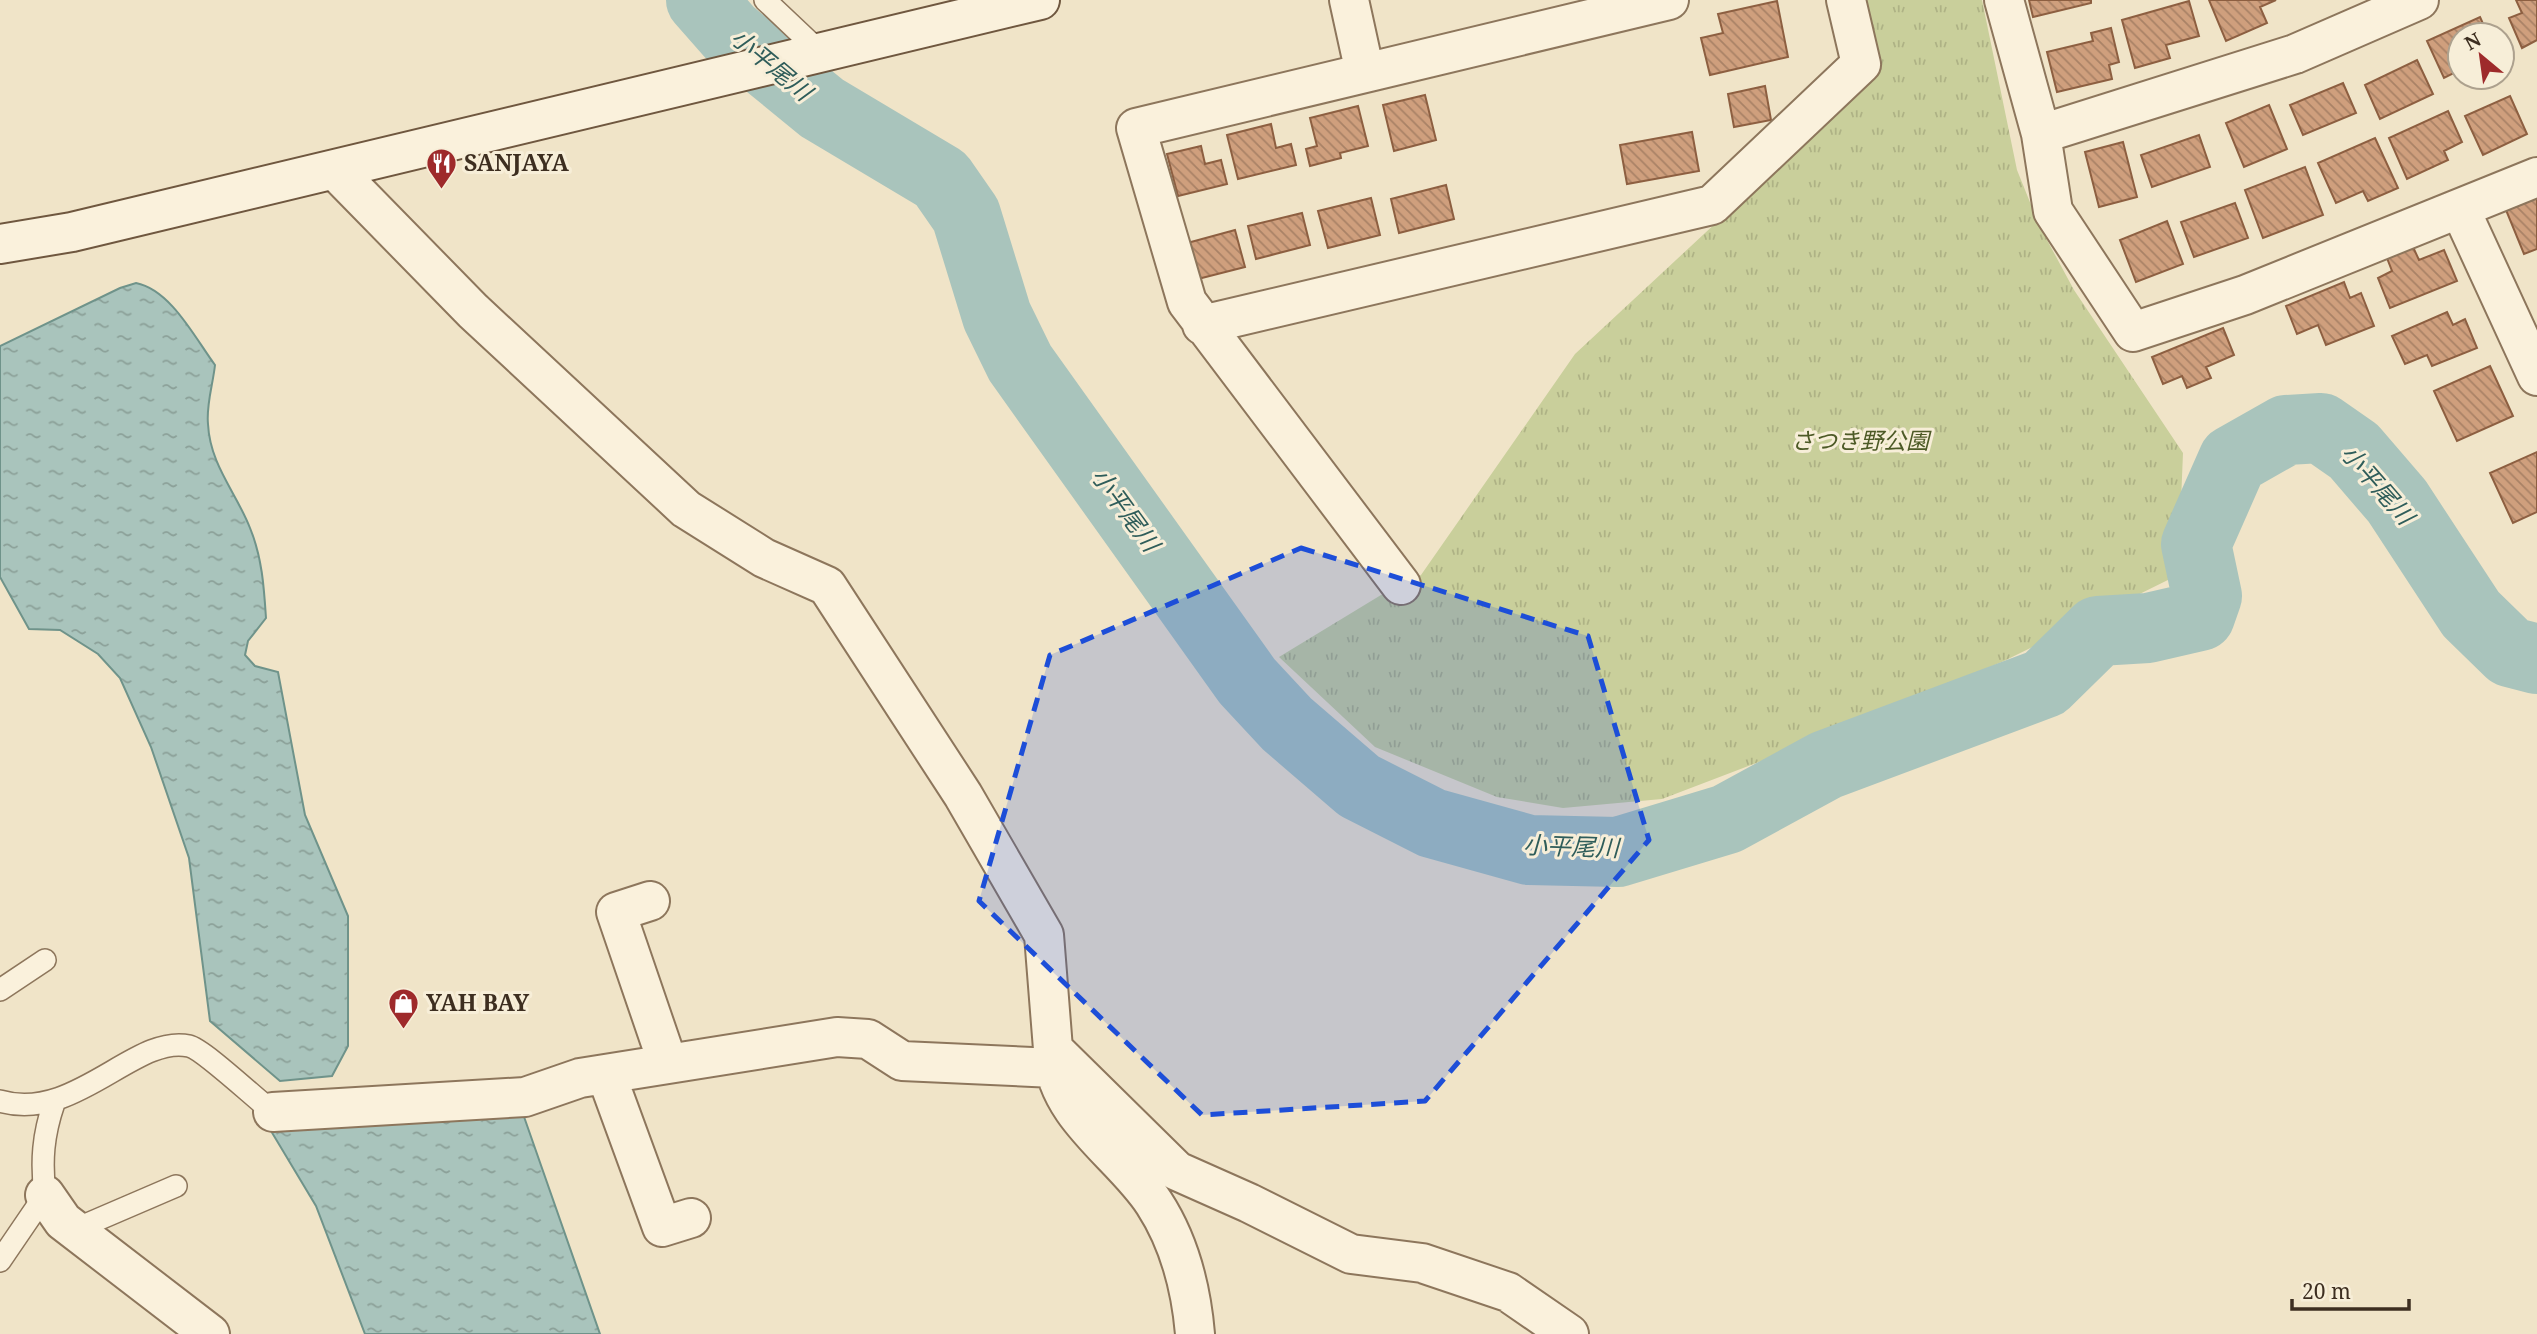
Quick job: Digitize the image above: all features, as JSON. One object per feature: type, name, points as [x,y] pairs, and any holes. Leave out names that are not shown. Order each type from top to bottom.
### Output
[{"type":"street","points":[[0,244],[72,232],[1040,0]]},
{"type":"street","points":[[1349,0],[1365,73]]},
{"type":"street","points":[[1401,585],[1187,302],[1136,128],[1669,0]]},
{"type":"street","points":[[1202,325],[1712,205],[1861,64],[1846,0]]},
{"type":"street","points":[[2004,0],[2040,134],[2053,211],[2133,332],[2245,295],[2461,211],[2537,177]]},
{"type":"street","points":[[2040,134],[2295,54],[2419,0]]},
{"type":"street","points":[[335,170],[473,311],[686,509],[764,558],[827,586],[963,795],[1044,935],[1053,1059],[1069,1102],[1153,1202],[1179,1251],[1192,1296],[1195,1334]]},
{"type":"street","points":[[2461,211],[2537,376]]},
{"type":"street","points":[[650,901],[615,912],[668,1064]]},
{"type":"street","points":[[273,1112],[525,1097],[580,1079],[606,1074],[837,1037],[868,1039],[902,1061],[1053,1059],[1177,1171],[1250,1203],[1351,1254],[1422,1263],[1508,1292],[1569,1334]]},
{"type":"street","points":[[606,1074],[662,1227],[691,1218]]},
{"type":"street","points":[[45,1195],[63,1221],[210,1334]]},
{"type":"lane","points":[[765,0],[807,56]]},
{"type":"lane","points":[[0,990],[44,960]]},
{"type":"lane","points":[[0,1101],[11,1105],[54,1102],[167,1044],[192,1046],[273,1112]]},
{"type":"lane","points":[[0,1261],[45,1195],[43,1135],[54,1102]]},
{"type":"lane","points":[[76,1229],[176,1186]]},
{"type":"highlighted area","points":[[1301,548],[1588,636],[1649,840],[1425,1101],[1202,1115],[979,901],[1050,655]]},
{"type":"green space","name":"さつき野公園","points":[[1867,0],[1982,0],[2017,170],[2040,227],[2074,290],[2183,453],[2178,575],[2004,661],[1806,744],[1662,799],[1563,808],[1497,797],[1375,747],[1279,657],[1381,595],[1421,575],[1575,354],[1878,72]]},
{"type":"water","points":[[136,283],[149,287],[171,305],[215,365],[208,409],[210,439],[218,465],[254,539],[263,584],[266,618],[248,641],[245,655],[255,666],[278,672],[305,815],[348,916],[348,1046],[332,1076],[280,1081],[210,1021],[189,858],[151,747],[120,678],[98,654],[60,630],[29,629],[0,577],[0,346],[120,288]]},
{"type":"water","points":[[522,1111],[600,1334],[365,1334],[316,1206],[268,1126]]},
{"type":"building","points":[[2029,0],[2091,0],[2091,3],[2033,17]]},
{"type":"building","points":[[2209,0],[2276,0],[2260,7],[2267,23],[2226,41]]},
{"type":"building","points":[[2516,0],[2537,0],[2537,40],[2522,48],[2516,34],[2516,21],[2510,21],[2509,18],[2522,13]]},
{"type":"building","points":[[1777,1],[1788,57],[1710,75],[1701,38],[1723,33],[1718,14]]},
{"type":"building","points":[[2189,1],[2199,36],[2166,45],[2170,58],[2135,68],[2122,20]]},
{"type":"building","points":[[2111,28],[2119,62],[2109,65],[2112,79],[2057,92],[2047,52],[2093,41],[2091,33]]},
{"type":"building","points":[[2446,32],[2444,78],[2427,41]]},
{"type":"building","points":[[2417,60],[2433,94],[2380,119],[2365,85]]},
{"type":"building","points":[[2343,83],[2356,113],[2303,135],[2290,105]]},
{"type":"building","points":[[1765,86],[1771,120],[1734,127],[1728,94]]},
{"type":"building","points":[[1425,95],[1436,140],[1394,151],[1383,105]]},
{"type":"building","points":[[2510,96],[2527,134],[2483,155],[2465,116]]},
{"type":"building","points":[[2269,105],[2287,149],[2244,167],[2226,123]]},
{"type":"building","points":[[1358,106],[1368,146],[1340,153],[1341,158],[1310,166],[1306,149],[1317,146],[1310,118]]},
{"type":"building","points":[[2448,111],[2462,142],[2444,151],[2448,160],[2407,179],[2389,138]]},
{"type":"building","points":[[1271,124],[1276,148],[1291,144],[1296,165],[1238,179],[1227,135]]},
{"type":"building","points":[[1692,132],[1699,171],[1627,184],[1620,145]]},
{"type":"building","points":[[2199,135],[2210,167],[2152,187],[2141,155]]},
{"type":"building","points":[[2375,138],[2398,188],[2368,201],[2363,191],[2336,203],[2318,163]]},
{"type":"building","points":[[2123,142],[2137,197],[2099,207],[2085,152]]},
{"type":"building","points":[[1201,146],[1205,164],[1221,160],[1227,184],[1178,196],[1167,154]]},
{"type":"building","points":[[2305,167],[2323,215],[2263,238],[2245,190]]},
{"type":"building","points":[[1446,185],[1454,219],[1399,233],[1391,199]]},
{"type":"building","points":[[2537,197],[2537,249],[2524,254],[2506,210]]},
{"type":"building","points":[[1371,198],[1380,235],[1328,248],[1318,211]]},
{"type":"building","points":[[2235,203],[2248,238],[2194,257],[2181,222]]},
{"type":"building","points":[[1302,213],[1310,245],[1256,259],[1248,226]]},
{"type":"building","points":[[2167,221],[2183,264],[2136,282],[2120,240]]},
{"type":"building","points":[[1235,230],[1245,267],[1190,281],[1180,245]]},
{"type":"building","points":[[2413,247],[2419,260],[2444,250],[2457,281],[2390,308],[2378,278],[2392,271],[2387,258]]},
{"type":"building","points":[[2344,282],[2350,298],[2361,293],[2374,326],[2326,345],[2318,325],[2297,334],[2286,306]]},
{"type":"building","points":[[2447,312],[2453,325],[2465,319],[2477,348],[2432,366],[2427,355],[2405,364],[2392,336]]},
{"type":"building","points":[[2223,328],[2234,355],[2206,367],[2211,378],[2187,388],[2182,376],[2163,384],[2152,357]]},
{"type":"building","points":[[2490,366],[2513,416],[2457,441],[2434,391]]},
{"type":"building","points":[[2537,452],[2537,512],[2513,523],[2490,473]]},
{"type":"waterway","name":"小平尾川","points":[[701,0],[730,33],[822,108],[941,179],[966,215],[997,316],[1020,363],[1247,681],[1287,724],[1359,786],[1432,823],[1529,850],[1618,852],[1727,819],[1826,765],[2045,683],[2098,631],[2148,628],[2200,616],[2207,596],[2196,544],[2233,460],[2286,430],[2321,428],[2354,451],[2397,501],[2471,614],[2510,652],[2537,659]]},
{"type":"place","name":"SANJAYA","points":[[441,190]]},
{"type":"place","name":"YAH BAY","points":[[403,1030]]}]
